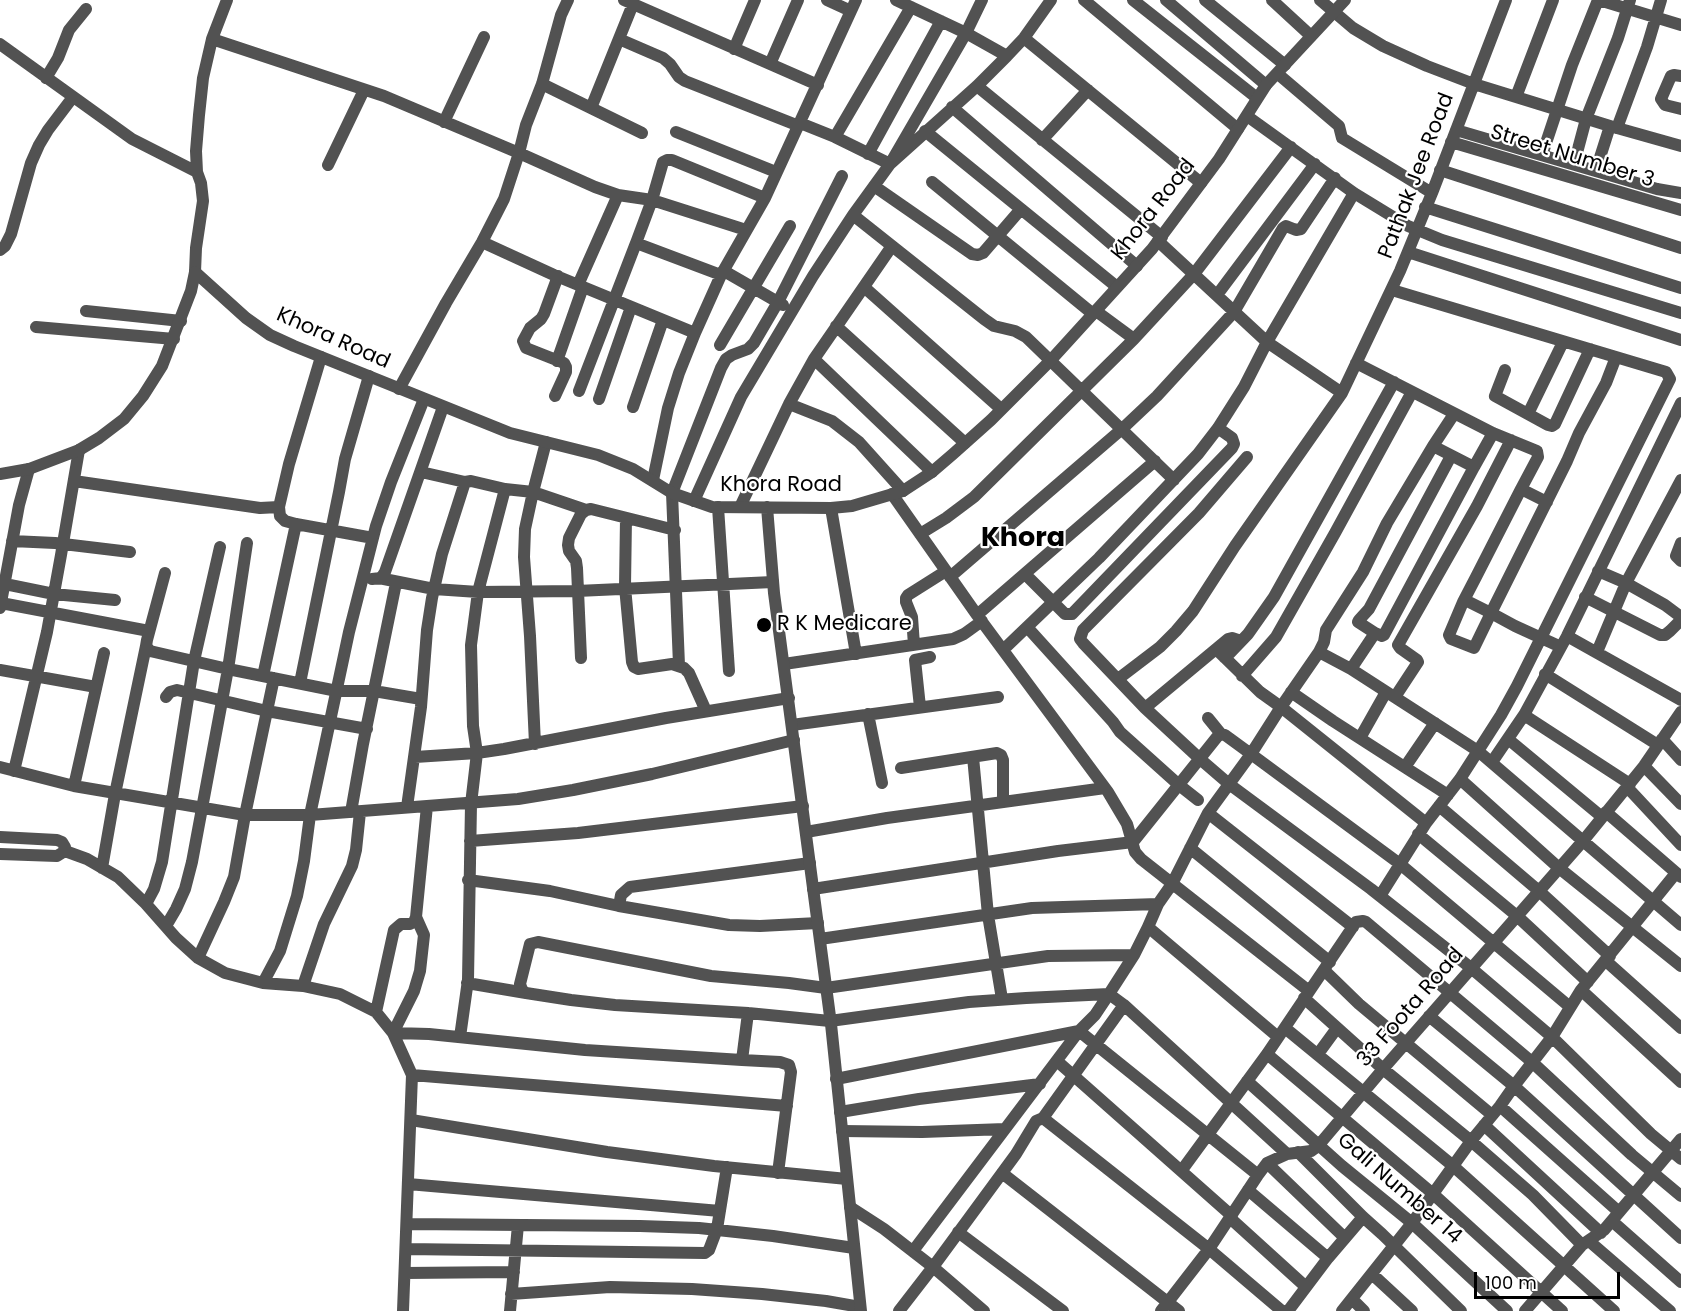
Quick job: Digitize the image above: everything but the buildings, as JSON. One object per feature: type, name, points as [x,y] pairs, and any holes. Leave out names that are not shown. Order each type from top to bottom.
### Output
[{"type":"street","points":[[0,474],[30,469],[79,450],[99,438],[124,418],[143,396],[162,366],[181,321],[195,272],[195,248],[203,201],[197,172],[198,116],[203,78],[212,39],[227,0]]},
{"type":"street","points":[[399,389],[504,199],[526,125],[542,84],[561,15],[568,0]]},
{"type":"street","points":[[734,48],[755,0]]},
{"type":"street","points":[[770,64],[798,0]]},
{"type":"street","points":[[653,480],[668,408],[695,333],[722,273],[765,198],[854,6],[827,0]]},
{"type":"street","points":[[896,0],[917,6],[1007,56]]},
{"type":"street","points":[[694,501],[741,398],[792,310],[853,215],[890,164],[966,33],[982,0]]},
{"type":"street","points":[[890,164],[978,86],[1024,38],[1051,0]]},
{"type":"street","points":[[1084,0],[1238,129]]},
{"type":"street","points":[[1133,0],[1257,98]]},
{"type":"street","points":[[1166,0],[1266,85]]},
{"type":"street","points":[[1205,0],[1339,126],[1342,138],[1432,193]]},
{"type":"street","points":[[1272,0],[1311,36]]},
{"type":"street","points":[[1320,0],[1353,28],[1383,46],[1427,66],[1474,84],[1681,146]]},
{"type":"street","name":"Khora Road","points":[[195,272],[246,318],[270,335],[510,433],[597,455],[633,469],[672,493],[694,501],[712,507],[831,508],[852,506],[897,492],[932,472],[1051,360],[1160,239],[1248,116],[1266,85],[1345,0]]},
{"type":"street","name":"Pathak Jee Road","points":[[1118,679],[1160,647],[1193,611],[1235,546],[1342,393],[1408,252],[1506,0]]},
{"type":"street","points":[[1516,97],[1553,0]]},
{"type":"street","points":[[1542,155],[1572,64],[1599,0],[1629,4],[1681,25]]},
{"type":"street","points":[[1596,170],[1657,17],[1661,0]]},
{"type":"street","points":[[591,108],[619,39],[629,2],[818,85]]},
{"type":"street","points":[[1574,164],[1586,119],[1601,85],[1629,4]]},
{"type":"street","points":[[835,137],[917,6]]},
{"type":"street","points":[[46,78],[58,58],[69,30],[86,9]]},
{"type":"street","points":[[868,154],[941,21]]},
{"type":"street","points":[[444,122],[484,37]]},
{"type":"street","points":[[1024,38],[1201,183]]},
{"type":"street","points":[[212,39],[384,96],[595,187],[618,195],[652,200],[746,230]]},
{"type":"street","points":[[619,39],[663,58],[685,81],[835,137],[890,164]]},
{"type":"street","points":[[0,44],[132,139],[197,172]]},
{"type":"street","points":[[1681,76],[1671,76],[1661,99],[1665,105],[1681,109]]},
{"type":"street","points":[[542,84],[642,133]]},
{"type":"street","points":[[978,86],[1160,239],[1267,342],[1342,393]]},
{"type":"street","points":[[328,165],[364,90]]},
{"type":"street","points":[[1042,140],[1088,90]]},
{"type":"street","points":[[0,250],[5,246],[11,234],[31,163],[39,145],[73,97]]},
{"type":"street","points":[[952,107],[1137,266]]},
{"type":"street","points":[[1248,116],[1354,193],[1417,230],[1681,313]]},
{"type":"street","points":[[925,131],[1117,287]]},
{"type":"street","points":[[676,132],[776,172]]},
{"type":"street","points":[[1453,136],[1542,155],[1681,194]]},
{"type":"street","name":"Street Number 3","points":[[1453,136],[1681,210]]},
{"type":"street","points":[[920,534],[974,497],[1134,339],[1194,274],[1291,147]]},
{"type":"street","points":[[579,391],[652,200],[663,162],[672,160],[765,198]]},
{"type":"street","points":[[1217,295],[1315,164]]},
{"type":"street","points":[[1440,170],[1681,248]]},
{"type":"street","points":[[679,665],[672,493],[721,368],[732,354],[748,349],[754,343],[778,302],[842,176]]},
{"type":"street","points":[[914,645],[913,628],[906,598],[908,595],[948,574],[1122,429],[1157,396],[1234,312],[1282,228],[1301,229],[1335,178]]},
{"type":"street","points":[[932,182],[1095,312],[1134,339]]},
{"type":"street","points":[[874,186],[972,254],[978,255],[983,253],[1021,209]]},
{"type":"street","points":[[1004,649],[1053,603],[1174,480],[1218,428],[1244,387],[1267,342],[1354,193]]},
{"type":"street","points":[[557,361],[581,286],[618,195]]},
{"type":"street","points":[[1425,207],[1681,288]]},
{"type":"street","points":[[853,215],[984,319],[994,326],[1015,331],[1026,337],[1174,480]]},
{"type":"street","points":[[720,345],[790,226]]},
{"type":"street","points":[[482,242],[695,333]]},
{"type":"street","points":[[636,243],[722,273],[792,310]]},
{"type":"street","points":[[740,507],[789,404],[814,359],[892,246]]},
{"type":"street","points":[[1408,252],[1681,340]]},
{"type":"street","points":[[555,396],[566,372],[564,363],[526,348],[523,341],[530,328],[544,314],[558,276]]},
{"type":"street","points":[[864,287],[1001,409]]},
{"type":"street","points":[[1380,896],[1418,834],[1460,779],[1506,705],[1670,379],[1666,372],[1392,290]]},
{"type":"street","points":[[598,399],[631,307]]},
{"type":"street","points":[[86,311],[181,321]]},
{"type":"street","points":[[633,406],[663,320]]},
{"type":"street","points":[[836,326],[965,443]]},
{"type":"street","points":[[36,327],[174,339]]},
{"type":"street","points":[[1528,414],[1563,342]]},
{"type":"street","points":[[1505,370],[1495,396],[1552,426],[1555,424],[1590,349]]},
{"type":"street","points":[[321,357],[304,411],[279,507],[280,516],[285,521],[296,524],[373,538]]},
{"type":"street","points":[[1356,363],[1493,433],[1533,449],[1538,454],[1449,635],[1451,639],[1474,648],[1572,452],[1583,425],[1606,383],[1616,357]]},
{"type":"street","points":[[814,359],[932,472]]},
{"type":"street","points":[[300,683],[345,459],[369,376]]},
{"type":"street","points":[[1145,708],[1221,654],[1228,639],[1241,641],[1248,634],[1274,597],[1394,382]]},
{"type":"street","points":[[1242,676],[1269,646],[1288,617],[1412,392]]},
{"type":"street","points":[[263,983],[280,951],[289,926],[304,861],[310,815],[362,577],[391,482],[424,399]]},
{"type":"street","points":[[1492,762],[1524,715],[1564,641],[1681,403]]},
{"type":"street","points":[[789,404],[832,421],[859,442],[897,492],[920,534],[948,574],[1119,808],[1127,824],[1135,852],[1140,859],[1306,995],[1337,1028],[1383,1068],[1471,1141],[1586,1243],[1670,1311]]},
{"type":"street","points":[[379,578],[385,572],[444,407]]},
{"type":"street","points":[[913,1251],[1109,994],[1134,955],[1158,903],[1172,884],[1208,813],[1251,754],[1319,652],[1326,630],[1363,572],[1387,523],[1454,414]]},
{"type":"street","points":[[1065,614],[1072,614],[1232,448],[1233,438],[1218,428]]},
{"type":"street","points":[[1340,609],[1375,633],[1384,635],[1493,433]]},
{"type":"street","points":[[1360,738],[1418,662],[1398,645],[1477,506],[1511,440]]},
{"type":"street","points":[[535,744],[531,645],[524,557],[525,529],[546,442]]},
{"type":"street","points":[[1433,446],[1474,467]]},
{"type":"street","points":[[14,771],[54,594],[79,450]]},
{"type":"street","points":[[1358,622],[1370,607],[1451,456]]},
{"type":"street","points":[[1080,634],[1199,513],[1247,458]]},
{"type":"street","points":[[784,664],[953,639],[964,634],[1025,574],[1155,461]]},
{"type":"street","points":[[30,469],[19,505],[1,606],[149,631]]},
{"type":"street","points":[[421,472],[465,482],[471,481],[505,489],[533,492],[586,510],[591,509],[675,530]]},
{"type":"street","points":[[1597,652],[1626,583],[1681,480]]},
{"type":"street","points":[[74,481],[260,508],[279,507]]},
{"type":"street","points":[[407,807],[422,699],[427,630],[434,589],[442,554],[465,482]]},
{"type":"street","points":[[460,1037],[470,934],[468,880],[471,804],[477,753],[472,726],[471,645],[478,592],[505,489]]},
{"type":"street","points":[[1521,489],[1547,502]]},
{"type":"street","points":[[718,507],[729,671]]},
{"type":"street","points":[[511,1294],[610,1287],[692,1289],[826,1301],[860,1309],[830,1021],[773,582],[767,507]]},
{"type":"street","points":[[831,508],[856,654]]},
{"type":"street","points":[[581,658],[576,561],[568,545],[581,514],[586,510]]},
{"type":"street","points":[[626,518],[625,587],[632,663],[638,669],[679,665],[689,673],[706,711]]},
{"type":"street","points":[[198,958],[234,877],[244,815],[267,711],[268,677],[296,524]]},
{"type":"street","points":[[12,541],[130,552]]},
{"type":"street","points":[[166,926],[185,889],[192,862],[228,669],[247,543]]},
{"type":"street","points":[[1681,543],[1676,556],[1681,561]]},
{"type":"street","points":[[146,903],[154,889],[162,862],[194,661],[220,547]]},
{"type":"street","points":[[1586,597],[1660,635],[1665,635],[1681,618],[1665,605],[1626,583],[1598,571]]},
{"type":"street","points":[[102,868],[149,631],[165,573]]},
{"type":"street","points":[[1025,574],[1065,614],[1071,626],[1080,634],[1083,643],[1145,708],[1200,759],[1229,784],[1380,896],[1471,969],[1552,1037],[1651,1134],[1681,1159]]},
{"type":"street","points":[[362,577],[379,578],[434,589],[478,592],[577,591],[773,582]]},
{"type":"street","points":[[303,986],[324,924],[352,866],[356,850],[356,812],[367,729],[396,583]]},
{"type":"street","points":[[5,584],[54,594],[115,600]]},
{"type":"street","points":[[1465,600],[1541,637],[1564,641],[1597,652],[1681,700]]},
{"type":"street","points":[[1027,627],[1120,732],[1198,800]]},
{"type":"street","points":[[1351,669],[1375,633]]},
{"type":"street","points":[[146,646],[150,651],[268,677],[337,690],[374,692],[422,699]]},
{"type":"street","points":[[1319,652],[1351,669],[1478,751],[1681,925]]},
{"type":"street","points":[[74,786],[104,653]]},
{"type":"street","points":[[1221,654],[1260,692],[1426,823]]},
{"type":"street","points":[[920,707],[915,660],[930,657]]},
{"type":"street","points":[[0,670],[96,687]]},
{"type":"street","points":[[1545,674],[1660,742],[1681,760]]},
{"type":"street","points":[[166,696],[177,690],[267,711],[367,729]]},
{"type":"street","points":[[1291,692],[1448,795]]},
{"type":"street","points":[[792,725],[998,697]]},
{"type":"street","points":[[415,757],[477,753],[535,744],[706,711],[789,698]]},
{"type":"street","name":"33 Foota Road","points":[[1318,1146],[1383,1068],[1582,841],[1644,766],[1681,712]]},
{"type":"street","points":[[868,714],[882,783]]},
{"type":"street","points":[[1524,715],[1628,786],[1681,844]]},
{"type":"street","points":[[1208,718],[1221,734],[1400,864],[1570,1007]]},
{"type":"street","points":[[1405,767],[1435,723]]},
{"type":"street","points":[[813,889],[1132,842],[1217,736],[1221,734]]},
{"type":"street","points":[[1342,1311],[1412,1223],[1452,1166],[1552,1037],[1585,986],[1653,900],[1679,875],[1509,739]]},
{"type":"street","points":[[0,767],[74,786],[172,804],[244,815],[310,815],[518,799],[596,786],[794,740]]},
{"type":"street","points":[[901,768],[997,753],[1003,760],[1003,802]]},
{"type":"street","points":[[973,757],[988,915],[1002,999]]},
{"type":"street","points":[[1644,766],[1681,804]]},
{"type":"street","points":[[1460,779],[1559,867],[1681,966]]},
{"type":"street","points":[[806,832],[887,818],[1105,788]]},
{"type":"street","points":[[376,1012],[394,930],[401,924],[414,922],[416,917],[427,806]]},
{"type":"street","points":[[470,841],[588,832],[803,806]]},
{"type":"street","points":[[1439,806],[1539,891],[1681,1028]]},
{"type":"street","points":[[1208,813],[1353,927]]},
{"type":"street","points":[[1418,834],[1517,916],[1681,1082]]},
{"type":"street","points":[[0,837],[57,840],[62,842],[65,851]]},
{"type":"street","points":[[1190,848],[1327,966],[1359,1004],[1615,1217],[1681,1281]]},
{"type":"street","points":[[65,851],[87,859],[118,877],[198,958],[225,973],[263,983],[303,986],[340,994],[376,1012],[393,1032],[412,1075],[403,1311]]},
{"type":"street","points":[[0,854],[57,856],[65,851]]},
{"type":"street","points":[[619,906],[621,895],[630,887],[810,863]]},
{"type":"street","points":[[468,880],[550,891],[619,906],[729,925],[818,923]]},
{"type":"street","points":[[820,939],[1032,908],[1158,903]]},
{"type":"street","points":[[393,1032],[414,991],[420,971],[424,935],[416,917]]},
{"type":"street","points":[[1182,1170],[1267,1054],[1356,922],[1360,921],[1366,922],[1532,1062],[1632,1155],[1681,1196]]},
{"type":"street","points":[[1148,927],[1281,1032],[1318,1054],[1452,1166],[1614,1311]]},
{"type":"street","points":[[526,993],[520,984],[526,957],[530,944],[538,942],[711,976],[826,988],[1048,956],[1134,955]]},
{"type":"street","points":[[467,983],[615,1005],[748,1013],[830,1021],[969,1002],[1109,994],[1231,1102],[1293,1153],[1461,1311]]},
{"type":"street","points":[[898,1311],[933,1267],[1016,1154],[1036,1121],[1043,1118],[1124,1005]]},
{"type":"street","points":[[742,1060],[748,1013]]},
{"type":"street","points":[[1429,1016],[1514,1086],[1681,1238]]},
{"type":"street","points":[[1318,1054],[1337,1028]]},
{"type":"street","points":[[836,1078],[1079,1031],[1258,1175]]},
{"type":"street","points":[[393,1032],[585,1050],[780,1062],[789,1065],[791,1072],[778,1173]]},
{"type":"street","points":[[1267,1054],[1432,1193],[1562,1311]]},
{"type":"street","points":[[1058,1061],[1182,1170],[1306,1287]]},
{"type":"street","points":[[412,1075],[787,1106]]},
{"type":"street","name":"Gali Number 14","points":[[1247,1081],[1318,1146],[1412,1223],[1507,1311]]},
{"type":"street","points":[[840,1112],[1040,1084]]},
{"type":"street","points":[[1492,1115],[1601,1233]]},
{"type":"street","points":[[1043,1118],[1209,1249],[1282,1311]]},
{"type":"street","points":[[411,1120],[607,1152],[847,1179]]},
{"type":"street","points":[[842,1131],[922,1132],[1005,1129]]},
{"type":"street","points":[[1525,1311],[1563,1266],[1586,1243],[1601,1233],[1681,1139]]},
{"type":"street","points":[[1165,1306],[1209,1249],[1267,1164],[1318,1146]]},
{"type":"street","points":[[1267,1164],[1345,1238]]},
{"type":"street","points":[[406,1249],[705,1253],[709,1250],[717,1229],[726,1167]]},
{"type":"street","points":[[1002,1173],[1165,1306],[1179,1311]]},
{"type":"street","points":[[408,1184],[720,1211]]},
{"type":"street","points":[[1248,1190],[1328,1258]]},
{"type":"street","points":[[850,1207],[913,1251],[984,1311]]},
{"type":"street","points":[[1288,1311],[1363,1217]]},
{"type":"street","points":[[407,1224],[717,1229],[854,1248]]},
{"type":"street","points":[[510,1311],[518,1225]]},
{"type":"street","points":[[958,1232],[1063,1311]]},
{"type":"street","points":[[405,1273],[514,1272]]},
{"type":"street","points":[[1372,1274],[1412,1311]]},
{"type":"street","points":[[1352,1299],[1364,1311]]},
{"type":"place","name":"R K Medicare","points":[[764,625]]},
{"type":"district","name":"Khora","points":[[1023,539]]}]
